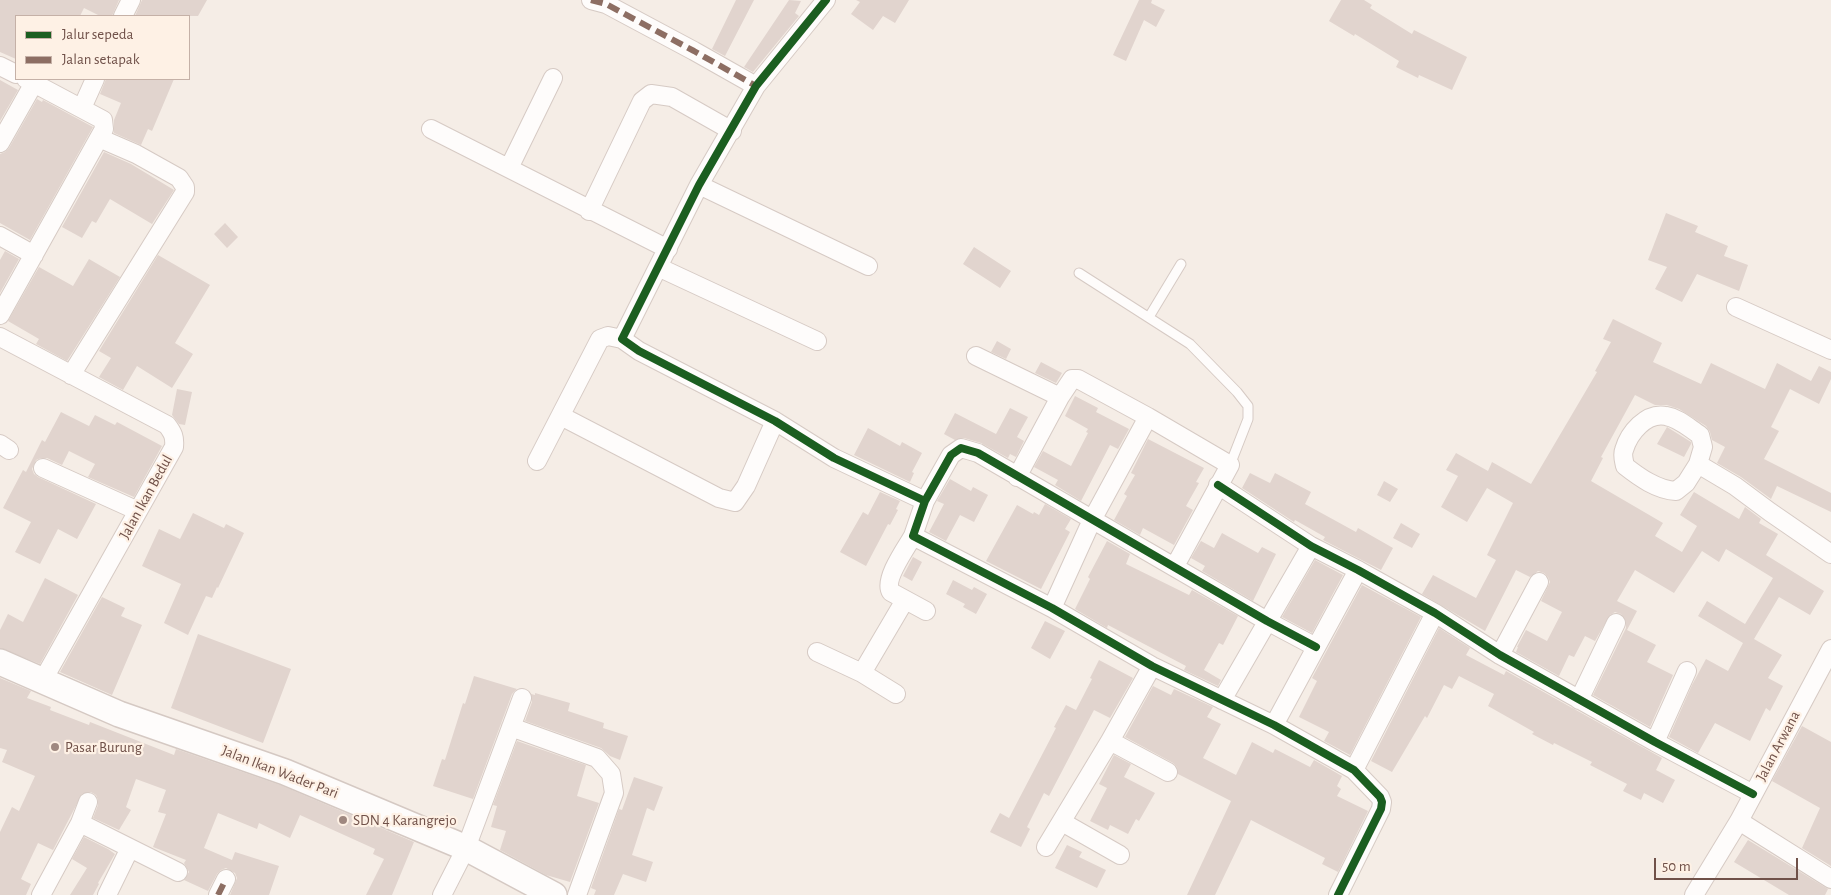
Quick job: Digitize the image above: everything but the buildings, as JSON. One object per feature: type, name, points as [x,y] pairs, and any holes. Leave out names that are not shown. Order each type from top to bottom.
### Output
[{"type":"street","points":[[124,15],[131,0]]},
{"type":"street","points":[[591,0],[606,4],[756,86]]},
{"type":"street","points":[[622,340],[699,186],[756,86],[826,0]]},
{"type":"street","points":[[0,66],[15,74]]},
{"type":"street","points":[[509,168],[553,78]]},
{"type":"street","points":[[82,108],[95,80]]},
{"type":"street","points":[[0,143],[30,81],[103,120],[104,129],[0,315]]},
{"type":"street","points":[[590,211],[642,101],[651,94],[672,97],[732,131]]},
{"type":"street","points":[[431,129],[668,249]]},
{"type":"street","points":[[71,375],[185,192],[182,182],[178,178],[136,154],[99,138]]},
{"type":"street","points":[[699,186],[868,266]]},
{"type":"street","points":[[0,236],[34,255]]},
{"type":"street","points":[[658,267],[817,341]]},
{"type":"street","points":[[1736,306],[1831,350]]},
{"type":"street","points":[[538,461],[600,339],[608,336],[622,340],[639,351],[775,421],[834,458],[925,502]]},
{"type":"street","name":"Jalan Ikan Bedul","points":[[0,337],[167,425],[175,439],[174,447],[43,680]]},
{"type":"street","points":[[976,356],[1060,398]]},
{"type":"street","points":[[1017,477],[1072,379],[1078,379],[1148,417],[1230,464],[1175,566]]},
{"type":"street","points":[[1664,415],[1679,420],[1700,435],[1702,447],[1698,464],[1686,483],[1676,491],[1665,490],[1634,474],[1625,466],[1623,451],[1640,423],[1651,417],[1664,415]]},
{"type":"street","points":[[561,416],[718,498],[735,502],[746,486],[775,421]]},
{"type":"street","points":[[1052,608],[1092,520],[1148,417]]},
{"type":"street","points":[[926,611],[891,592],[888,584],[913,536],[925,502],[951,455],[961,448],[978,453],[1316,647]]},
{"type":"street","points":[[1698,464],[1735,486],[1831,554]]},
{"type":"street","points":[[43,468],[138,511]]},
{"type":"street","points":[[1218,485],[1311,546],[1435,613],[1500,655],[1579,700],[1752,794]]},
{"type":"street","points":[[913,536],[1052,608],[1152,666],[1274,725],[1354,770],[1380,797],[1382,802],[1381,809],[1338,895]]},
{"type":"street","points":[[1222,700],[1311,546]]},
{"type":"street","points":[[1274,725],[1358,570]]},
{"type":"street","points":[[1500,655],[1539,582]]},
{"type":"street","points":[[862,674],[905,600]]},
{"type":"street","points":[[1354,770],[1435,613]]},
{"type":"street","points":[[1579,700],[1616,623]]},
{"type":"street","name":"Jalan Arwana","points":[[1694,895],[1739,821],[1831,649]]},
{"type":"street","points":[[817,652],[862,674],[896,694]]},
{"type":"street","name":"Jalan Ikan Wader Pari","points":[[0,662],[119,714],[285,772],[466,848],[554,895]]},
{"type":"street","points":[[1046,847],[1110,741],[1152,666]]},
{"type":"street","points":[[1655,742],[1687,671]]},
{"type":"street","points":[[442,895],[466,848],[522,698]]},
{"type":"street","points":[[511,727],[597,758],[611,774],[614,793],[577,895]]},
{"type":"street","points":[[1110,741],[1168,772]]},
{"type":"street","points":[[41,895],[80,823],[88,802]]},
{"type":"street","points":[[1739,821],[1831,879]]},
{"type":"street","points":[[1062,822],[1120,855]]},
{"type":"street","points":[[80,823],[178,872]]},
{"type":"street","points":[[107,895],[130,848]]},
{"type":"street","points":[[218,895],[226,879]]},
{"type":"lane","points":[[1149,317],[1181,264]]},
{"type":"lane","points":[[1079,273],[1190,344],[1237,392],[1248,406],[1248,419],[1230,464]]},
{"type":"marked path","points":[[591,0],[606,4],[756,86]]},
{"type":"marked path","points":[[218,895],[226,879]]},
{"type":"cycle path","points":[[826,0],[756,86],[699,185],[622,339],[639,351],[775,421],[834,458],[925,501]]},
{"type":"cycle path","points":[[1316,647],[1267,621],[978,453],[961,448],[951,455],[925,501],[913,536],[1052,608],[1152,666],[1274,725],[1354,770],[1380,797],[1382,802],[1381,809],[1338,895]]},
{"type":"cycle path","points":[[1218,485],[1311,546],[1435,613],[1500,655],[1655,742],[1753,794]]},
{"type":"place","name":"Pasar Burung","points":[[55,747]]},
{"type":"place","name":"SDN 4 Karangrejo","points":[[343,820]]}]
